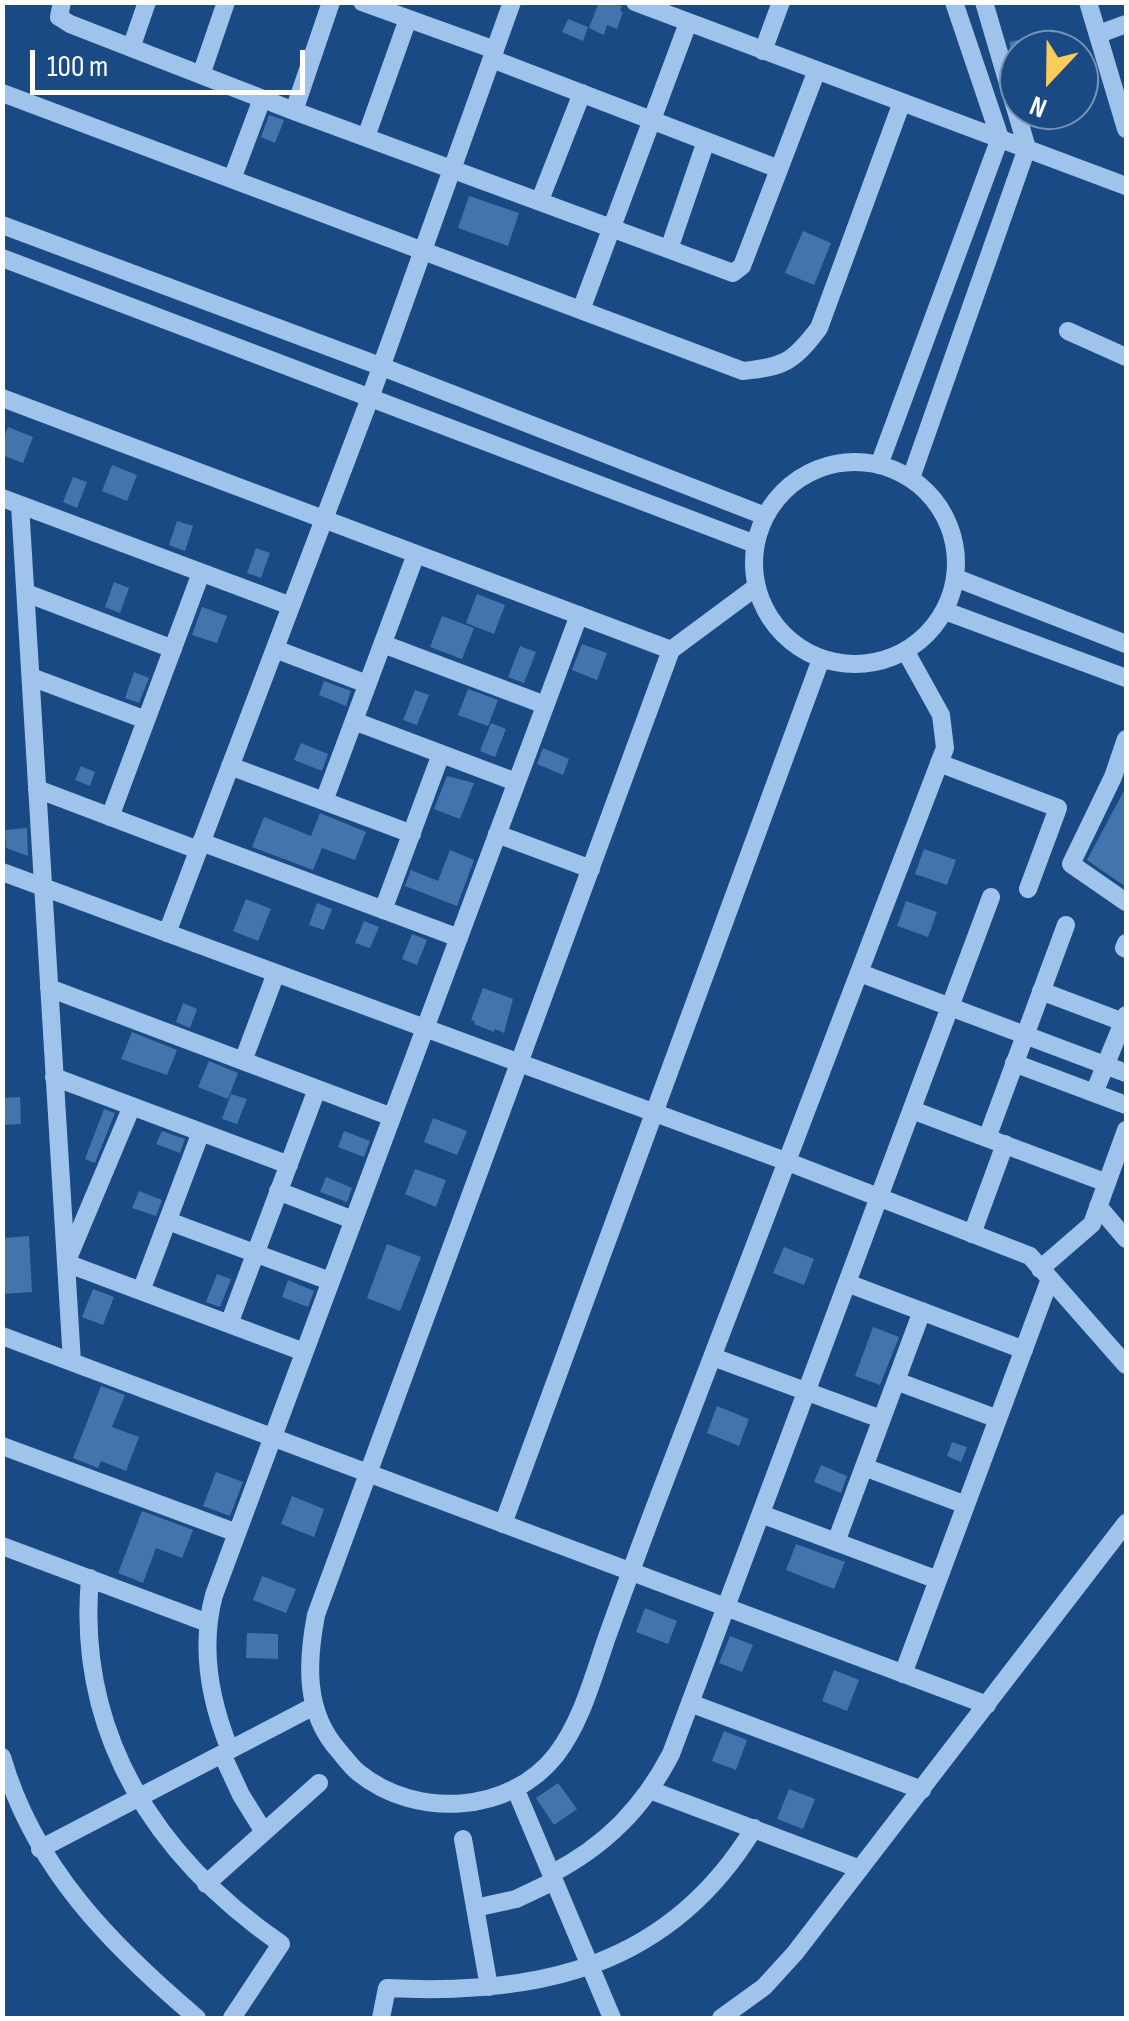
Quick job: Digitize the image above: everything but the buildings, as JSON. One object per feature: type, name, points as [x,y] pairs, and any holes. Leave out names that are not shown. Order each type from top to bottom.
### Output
[{"type":"street","points":[[62,2],[59,17],[63,21],[294,112],[728,272],[739,271],[816,70]]},
{"type":"street","points":[[131,48],[147,2]]},
{"type":"street","points":[[201,75],[226,2]]},
{"type":"street","points":[[294,112],[332,2]]},
{"type":"street","points":[[362,2],[780,169]]},
{"type":"street","points":[[167,933],[370,398],[512,2]]},
{"type":"street","points":[[635,2],[657,6],[688,22],[1126,186]]},
{"type":"street","points":[[764,50],[781,2]]},
{"type":"street","points":[[880,464],[1000,138],[954,2]]},
{"type":"street","points":[[911,478],[1026,148],[984,2]]},
{"type":"street","points":[[1088,2],[1098,30]]},
{"type":"street","points":[[366,138],[408,20]]},
{"type":"street","points":[[580,310],[688,22]]},
{"type":"street","points":[[1126,24],[1099,34],[1126,129]]},
{"type":"street","points":[[2,93],[743,370],[772,368],[798,355],[818,328],[902,102]]},
{"type":"street","points":[[540,200],[582,93]]},
{"type":"street","points":[[232,179],[262,99]]},
{"type":"street","points":[[669,249],[706,141]]},
{"type":"street","points":[[2,226],[380,366],[765,516]]},
{"type":"street","points":[[2,258],[755,544]]},
{"type":"street","points":[[1068,331],[1126,357]]},
{"type":"street","points":[[2,398],[671,650]]},
{"type":"street","points":[[846,462],[880,464],[911,478],[933,497],[948,522],[956,549],[956,578],[946,611],[932,631],[906,652],[853,665],[820,658],[792,642],[770,618],[756,587],[755,544],[765,516],[785,489],[813,470],[846,462]]},
{"type":"street","points":[[72,1362],[26,593],[11,501],[291,606]]},
{"type":"street","points":[[324,801],[416,554]]},
{"type":"street","points":[[110,817],[202,573]]},
{"type":"street","points":[[956,578],[1126,644]]},
{"type":"street","points":[[756,587],[671,650],[316,1616],[308,1658],[314,1706],[330,1740],[358,1773],[396,1795],[438,1805],[481,1802],[515,1788],[554,1757],[578,1720],[630,1572],[945,748],[940,716],[906,652]]},
{"type":"street","points":[[26,593],[173,648]]},
{"type":"street","points":[[946,611],[1126,678]]},
{"type":"street","points":[[264,1832],[241,1795],[211,1690],[208,1623],[214,1595],[579,615]]},
{"type":"street","points":[[382,644],[545,705]]},
{"type":"street","points":[[274,649],[368,684]]},
{"type":"street","points":[[503,1524],[820,658]]},
{"type":"street","points":[[30,677],[146,720]]},
{"type":"street","points":[[354,722],[516,782]]},
{"type":"street","points":[[1126,739],[1120,775],[1070,864],[1126,902]]},
{"type":"street","points":[[384,910],[441,754]]},
{"type":"street","points":[[939,763],[1058,808],[1028,889]]},
{"type":"street","points":[[230,766],[412,834]]},
{"type":"street","points":[[38,790],[458,938]]},
{"type":"street","points":[[497,834],[590,869]]},
{"type":"street","points":[[2,872],[788,1162],[1030,1256],[1126,1365]]},
{"type":"street","points":[[475,1908],[516,1898],[553,1878],[606,1839],[650,1790],[671,1754],[991,897]]},
{"type":"street","points":[[972,1234],[1014,1063],[1066,925]]},
{"type":"street","points":[[243,1061],[276,973]]},
{"type":"street","points":[[860,973],[1126,1073]]},
{"type":"street","points":[[49,988],[392,1117]]},
{"type":"street","points":[[1042,991],[1126,1020],[1094,1093]]},
{"type":"street","points":[[1014,1063],[1126,1103]]},
{"type":"street","points":[[54,1077],[288,1164]]},
{"type":"street","points":[[229,1324],[317,1089]]},
{"type":"street","points":[[66,1263],[132,1106]]},
{"type":"street","points":[[912,1110],[1107,1183]]},
{"type":"street","points":[[903,1674],[1024,1350],[1045,1274],[1092,1224],[1126,1130]]},
{"type":"street","points":[[141,1291],[201,1132]]},
{"type":"street","points":[[278,1192],[354,1220]]},
{"type":"street","points":[[1098,1206],[1126,1239]]},
{"type":"street","points":[[168,1220],[330,1281]]},
{"type":"street","points":[[66,1263],[304,1352]]},
{"type":"street","points":[[847,1283],[1024,1350]]},
{"type":"street","points":[[836,1542],[922,1311]]},
{"type":"street","points":[[2,1336],[987,1705]]},
{"type":"street","points":[[713,1356],[882,1419]]},
{"type":"street","points":[[896,1381],[998,1419]]},
{"type":"street","points":[[2,1446],[236,1534]]},
{"type":"street","points":[[864,1467],[966,1505]]},
{"type":"street","points":[[761,1514],[938,1580]]},
{"type":"street","points":[[721,2018],[764,1987],[784,1965],[1126,1523]]},
{"type":"street","points":[[2,1546],[208,1623]]},
{"type":"street","points":[[90,1578],[88,1634],[95,1690],[112,1746],[139,1798],[206,1884],[281,1944],[232,2018]]},
{"type":"street","points":[[690,1703],[922,1790]]},
{"type":"street","points":[[40,1849],[314,1706]]},
{"type":"street","points":[[2,1757],[40,1849],[131,1962],[197,2018]]},
{"type":"street","points":[[206,1884],[319,1783]]},
{"type":"street","points":[[515,1788],[612,2018]]},
{"type":"street","points":[[650,1790],[860,1869]]},
{"type":"street","points":[[381,2018],[386,1988],[489,1988],[591,1968],[642,1944],[688,1910],[725,1872],[754,1828]]},
{"type":"street","points":[[463,1839],[489,1988]]}]
